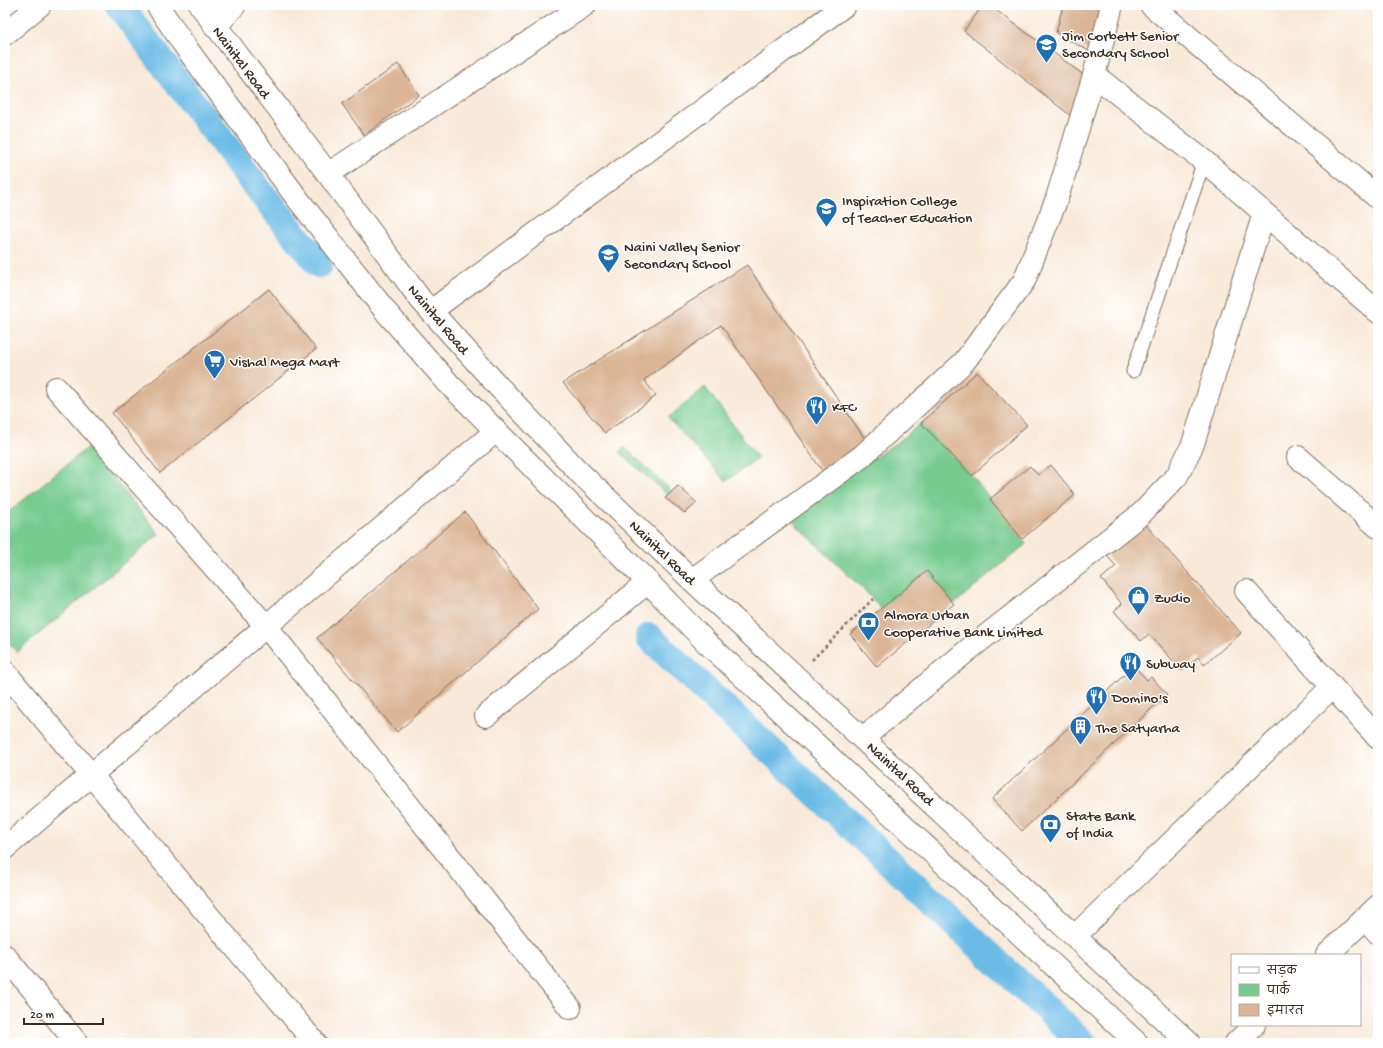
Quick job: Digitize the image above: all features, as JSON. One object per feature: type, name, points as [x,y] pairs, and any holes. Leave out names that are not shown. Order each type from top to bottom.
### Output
[{"type":"main road","points":[[5,34],[40,5]]},
{"type":"main road","points":[[157,5],[187,49],[298,198],[387,313],[449,384],[648,582],[712,648],[1137,1043]]},
{"type":"main road","name":"Nainital Road","points":[[200,5],[421,300],[498,386],[563,454],[692,580],[1189,1043]]},
{"type":"main road","points":[[215,26],[235,5]]},
{"type":"main road","points":[[328,174],[585,5]]},
{"type":"main road","points":[[431,311],[845,5]]},
{"type":"main road","points":[[668,603],[692,580],[861,457],[964,362],[1024,281],[1057,198],[1094,75],[1112,5]]},
{"type":"main road","points":[[1151,5],[1378,198]]},
{"type":"main road","points":[[1094,75],[1204,161],[1378,312]]},
{"type":"main road","points":[[863,738],[968,650],[1141,514],[1177,476],[1192,444],[1264,213]]},
{"type":"main road","points":[[56,388],[266,626],[570,1008]]},
{"type":"main road","points":[[5,848],[496,431]]},
{"type":"main road","points":[[1298,457],[1378,526]]},
{"type":"main road","points":[[619,553],[641,531]]},
{"type":"main road","points":[[486,716],[648,582],[672,560]]},
{"type":"main road","points":[[1246,591],[1378,738]]},
{"type":"main road","points":[[5,672],[92,774],[315,1043]]},
{"type":"main road","points":[[1075,936],[1332,686]]},
{"type":"main road","points":[[1328,954],[1374,919]]},
{"type":"main road","points":[[5,956],[77,1043]]},
{"type":"main road","points":[[1236,1043],[1253,1026]]},
{"type":"lane","points":[[1133,370],[1204,161]]},
{"type":"path","points":[[796,676],[873,599]]},
{"type":"green space","points":[[705,387],[758,458],[726,481],[668,418]]},
{"type":"green space","points":[[921,423],[972,476],[1026,544],[954,604],[927,571],[881,609],[868,594],[788,517],[903,438]]},
{"type":"green space","points":[[88,447],[159,534],[17,652],[5,639],[5,515]]},
{"type":"green space","points":[[624,447],[672,491],[668,495],[619,452]]},
{"type":"building","points":[[983,5],[989,5],[1085,76],[1071,116],[964,31]]},
{"type":"building","points":[[1063,5],[1103,5],[1091,52],[1056,33]]},
{"type":"building","points":[[398,64],[419,95],[364,135],[342,104]]},
{"type":"building","points":[[747,265],[865,439],[823,472],[721,325],[644,380],[656,396],[605,433],[563,383]]},
{"type":"building","name":"Vishal Mega Mart","points":[[269,289],[316,349],[160,473],[112,413]]},
{"type":"building","points":[[977,372],[1027,425],[972,476],[921,423]]},
{"type":"building","points":[[1051,465],[1075,495],[1022,539],[990,499],[1030,466],[1038,475]]},
{"type":"building","points":[[678,486],[697,503],[685,513],[665,498]]},
{"type":"building","points":[[465,512],[538,609],[397,732],[317,638]]},
{"type":"building","points":[[1144,523],[1241,633],[1204,665],[1198,657],[1182,671],[1149,634],[1141,641],[1114,611],[1122,604],[1101,579],[1116,566],[1107,556]]},
{"type":"building","points":[[927,571],[954,604],[877,667],[850,634]]},
{"type":"building","name":"The Satyarha","points":[[1134,666],[1147,680],[1151,677],[1167,694],[1022,831],[992,799]]},
{"type":"waterway","points":[[119,5],[261,193],[319,264]]},
{"type":"waterway","points":[[649,637],[1083,1043]]},
{"type":"place","name":"Jim Corbett Senior Secondary School","points":[[1046,64]]},
{"type":"place","name":"Inspiration College of Teacher Education","points":[[826,228]]},
{"type":"place","name":"Naini Valley Senior Secondary School","points":[[609,274]]},
{"type":"place","name":"Vishal Mega Mart","points":[[214,380]]},
{"type":"place","name":"KFC","points":[[817,426]]},
{"type":"place","name":"Zudio","points":[[1139,616]]},
{"type":"place","name":"Almora Urban Cooperative Bank Limited","points":[[868,642]]},
{"type":"place","name":"Subway","points":[[1131,682]]},
{"type":"place","name":"Domino's","points":[[1097,716]]},
{"type":"place","name":"The Satyarha","points":[[1080,746]]},
{"type":"place","name":"State Bank of India","points":[[1051,844]]}]
